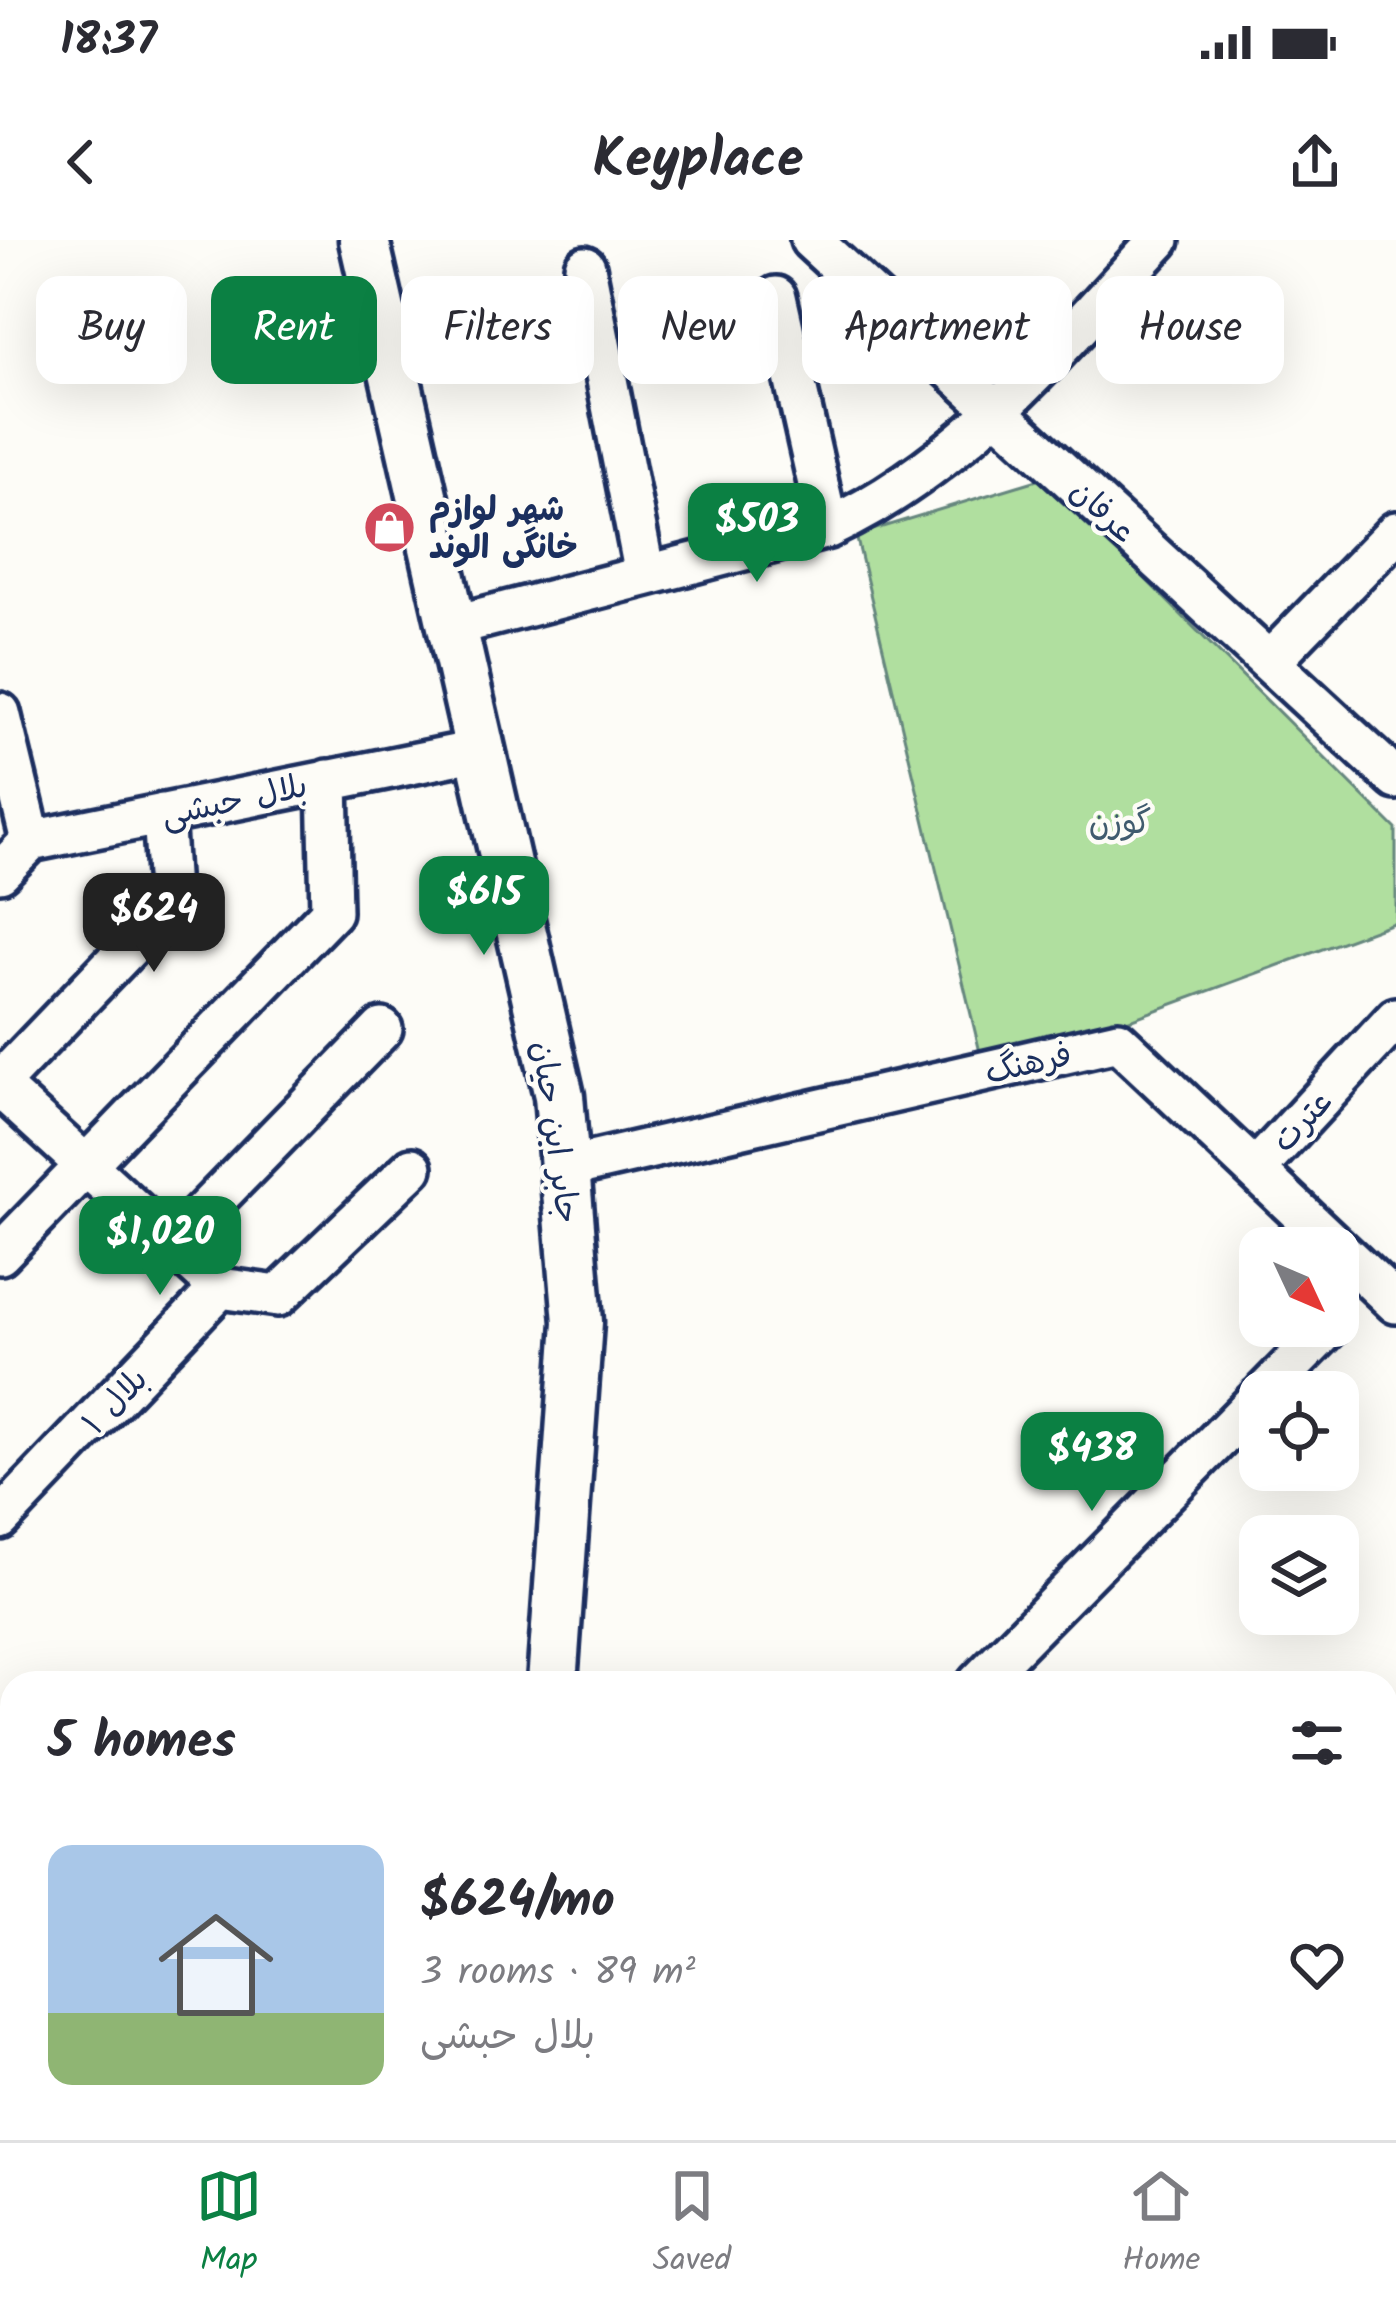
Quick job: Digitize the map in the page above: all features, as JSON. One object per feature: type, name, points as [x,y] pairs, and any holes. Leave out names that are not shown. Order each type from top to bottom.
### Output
[{"type":"street","name":"جابر ابن حیان","points":[[364,240],[559,1096],[578,1322],[565,1570],[553,1671]]},
{"type":"street","name":"عرفان","points":[[811,240],[1396,779]]},
{"type":"street","points":[[452,626],[828,527],[884,502],[998,412],[1160,240]]},
{"type":"street","points":[[585,267],[645,575]]},
{"type":"street","points":[[778,307],[828,527]]},
{"type":"street","points":[[1269,662],[1396,532]]},
{"type":"street","points":[[0,713],[31,841],[0,872]]},
{"type":"street","name":"بلال حبشی","points":[[31,841],[480,750]]},
{"type":"street","points":[[0,1254],[332,912],[328,780]]},
{"type":"street","points":[[163,814],[169,906],[0,1084],[220,1288],[278,1296],[412,1168]]},
{"type":"street","name":"عترت","points":[[1256,1169],[1396,1018]]},
{"type":"street","points":[[172,1244],[382,1029]]},
{"type":"street","name":"فرهنگ","points":[[565,1168],[1118,1041],[1385,1292]]},
{"type":"street","name":"بلال ۱","points":[[0,1519],[220,1288]]},
{"type":"street","points":[[1286,1371],[1309,1347]]},
{"type":"street","points":[[990,1671],[1239,1418]]},
{"type":"green space","name":"گوزن","points":[[1044,478],[1396,829],[1396,922],[985,1073],[856,535]]},
{"type":"place","name":"شهر لوازم خانگی الوند","points":[[390,527]]}]
